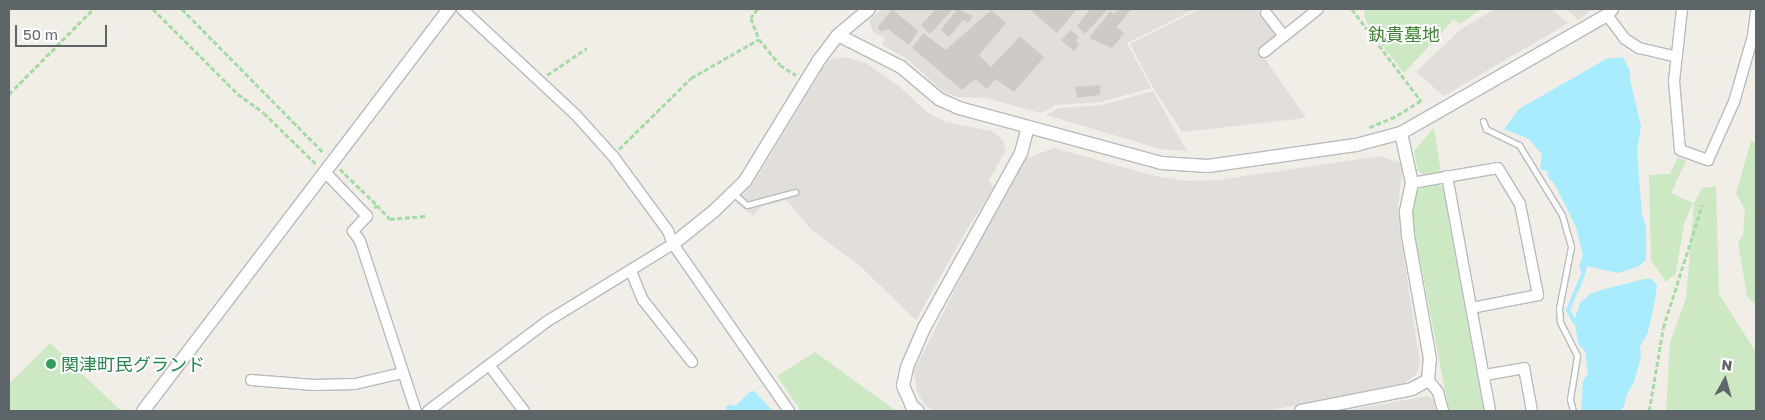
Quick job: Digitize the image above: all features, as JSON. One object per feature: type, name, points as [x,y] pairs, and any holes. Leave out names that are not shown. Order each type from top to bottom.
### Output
[{"type":"street","points":[[143,411],[449,9]]},
{"type":"street","points":[[462,9],[575,114],[613,156],[668,231],[673,244],[789,411]]},
{"type":"street","points":[[429,411],[546,322],[673,244],[733,193],[745,181],[806,82],[838,35],[869,9]]},
{"type":"street","points":[[1264,52],[1318,9]]},
{"type":"street","points":[[1682,9],[1674,81],[1680,150],[1708,160],[1734,102],[1753,36],[1756,13]]},
{"type":"street","points":[[838,35],[901,66],[939,99],[958,108],[1162,163],[1184,166],[1235,163],[1365,143],[1401,133],[1609,12],[1625,40],[1640,48],[1677,57]]},
{"type":"street","points":[[1266,13],[1284,36]]},
{"type":"street","points":[[918,411],[912,406],[903,386],[907,366],[924,328],[1021,153],[1028,127]]},
{"type":"street","points":[[1401,133],[1412,183],[1406,211],[1408,235],[1430,358],[1428,380],[1438,392],[1443,411]]},
{"type":"street","points":[[1412,183],[1498,168],[1520,204],[1538,295],[1472,308]]},
{"type":"street","points":[[325,172],[367,216],[353,231],[360,241],[416,411]]},
{"type":"street","points":[[1447,176],[1485,375],[1490,411]]},
{"type":"street","points":[[631,271],[643,300],[692,362]]},
{"type":"street","points":[[489,365],[524,411]]},
{"type":"street","points":[[1485,375],[1524,368],[1532,411]]},
{"type":"street","points":[[251,380],[314,385],[347,384],[402,373]]},
{"type":"street","points":[[1301,411],[1412,389],[1428,380]]},
{"type":"lane","points":[[1483,121],[1486,129],[1519,144],[1562,215],[1571,247],[1559,308],[1560,322],[1577,356],[1570,399],[1572,411]]},
{"type":"lane","points":[[733,193],[747,205],[795,192]]},
{"type":"path","points":[[9,94],[93,9]]},
{"type":"path","points":[[153,9],[238,94],[264,113],[325,172]]},
{"type":"path","points":[[182,9],[390,219],[427,216]]},
{"type":"path","points":[[758,9],[752,18],[759,39],[780,65],[806,82]]},
{"type":"path","points":[[1352,9],[1421,101],[1395,117],[1362,131],[1365,143]]},
{"type":"path","points":[[613,156],[691,78],[759,39]]},
{"type":"path","points":[[539,80],[587,48]]},
{"type":"path","points":[[367,216],[377,205]]},
{"type":"path","points":[[1649,411],[1662,328],[1702,205]]},
{"type":"shaded area","points":[[882,9],[1195,9],[1127,43],[1151,88],[1101,102],[1056,105],[1041,113],[986,98],[957,97],[944,92],[906,58],[882,45],[885,38],[873,32],[869,20]]},
{"type":"shaded area","points":[[1200,9],[1258,9],[1278,35],[1259,50],[1306,118],[1182,132],[1154,89],[1130,44]]},
{"type":"shaded area","points":[[1495,9],[1552,9],[1568,23],[1444,96],[1416,72],[1460,30]]},
{"type":"shaded area","points":[[1566,9],[1593,9],[1578,20]]},
{"type":"shaded area","points":[[846,57],[866,63],[899,86],[927,112],[945,122],[991,131],[1002,139],[1006,150],[989,180],[994,188],[966,231],[916,320],[861,267],[813,231],[786,200],[762,206],[753,216],[736,203],[754,182],[828,60]]},
{"type":"shaded area","points":[[1153,91],[1187,151],[1161,149],[1046,115],[1059,108],[1102,105]]},
{"type":"shaded area","points":[[1054,148],[1155,176],[1187,181],[1219,180],[1380,156],[1403,164],[1398,206],[1400,232],[1420,363],[1416,375],[1403,384],[1266,411],[933,411],[925,405],[917,392],[914,371],[991,218],[1025,159]]},
{"type":"shaded area","points":[[1427,396],[1434,400],[1436,411],[1344,411]]},
{"type":"green space","name":"釻貴墓地","points":[[1364,9],[1481,9],[1460,24],[1454,19],[1404,73],[1375,36],[1365,18]]},
{"type":"green space","points":[[1434,128],[1441,173],[1425,176],[1418,171],[1414,151]]},
{"type":"green space","points":[[1751,141],[1756,143],[1756,306],[1747,296],[1738,243],[1743,235],[1745,210],[1736,193]]},
{"type":"green space","points":[[1678,157],[1686,161],[1671,193],[1693,203],[1684,224],[1676,273],[1666,282],[1651,260],[1649,175],[1670,174]]},
{"type":"green space","points":[[1438,184],[1443,189],[1483,408],[1482,411],[1449,411],[1412,218],[1414,194],[1421,187]]},
{"type":"green space","points":[[1716,186],[1719,294],[1756,352],[1756,411],[1666,411],[1670,342],[1686,299],[1694,204],[1702,188]]},
{"type":"green space","name":"関津町民グランド","points":[[50,343],[122,411],[9,411],[9,384]]},
{"type":"green space","points":[[815,352],[896,411],[801,411],[777,376]]},
{"type":"water","points":[[1623,57],[1630,71],[1630,79],[1641,126],[1637,152],[1642,215],[1646,226],[1646,260],[1639,266],[1618,273],[1587,266],[1584,277],[1579,267],[1583,255],[1576,227],[1554,183],[1549,179],[1547,171],[1540,169],[1542,155],[1529,139],[1504,129],[1519,109],[1606,59]]},
{"type":"water","points":[[1645,279],[1652,279],[1657,285],[1655,300],[1648,332],[1640,347],[1641,357],[1634,382],[1626,396],[1624,407],[1619,411],[1581,411],[1583,381],[1588,374],[1585,351],[1579,345],[1574,321],[1580,303],[1590,294]]},
{"type":"water","points":[[751,391],[754,391],[773,411],[728,411],[725,408],[730,404],[735,406]]},
{"type":"building","points":[[892,9],[918,31],[909,45],[888,29],[882,31],[877,28]]},
{"type":"building","points":[[936,9],[953,9],[930,34],[921,25]]},
{"type":"building","points":[[957,9],[973,16],[968,23],[963,20],[949,37],[941,30]]},
{"type":"building","points":[[1029,9],[1077,9],[1057,33]]},
{"type":"building","points":[[1090,9],[1108,9],[1085,34],[1077,26]]},
{"type":"building","points":[[1119,9],[1131,9],[1117,27],[1124,33],[1112,48],[1089,38],[1110,11],[1114,14]]},
{"type":"building","points":[[991,10],[1006,23],[979,55],[991,67],[1020,36],[1044,57],[1014,92],[995,79],[987,89],[975,79],[962,90],[912,48],[923,33],[946,50]]},
{"type":"building","points":[[1071,30],[1079,37],[1076,41],[1079,45],[1074,51],[1061,40]]},
{"type":"building","points":[[1100,85],[1100,95],[1077,98],[1075,87]]},
{"type":"waterway","points":[[1574,321],[1568,310],[1583,274]]},
{"type":"place","name":"関津町民グランド","points":[[51,364]]}]
